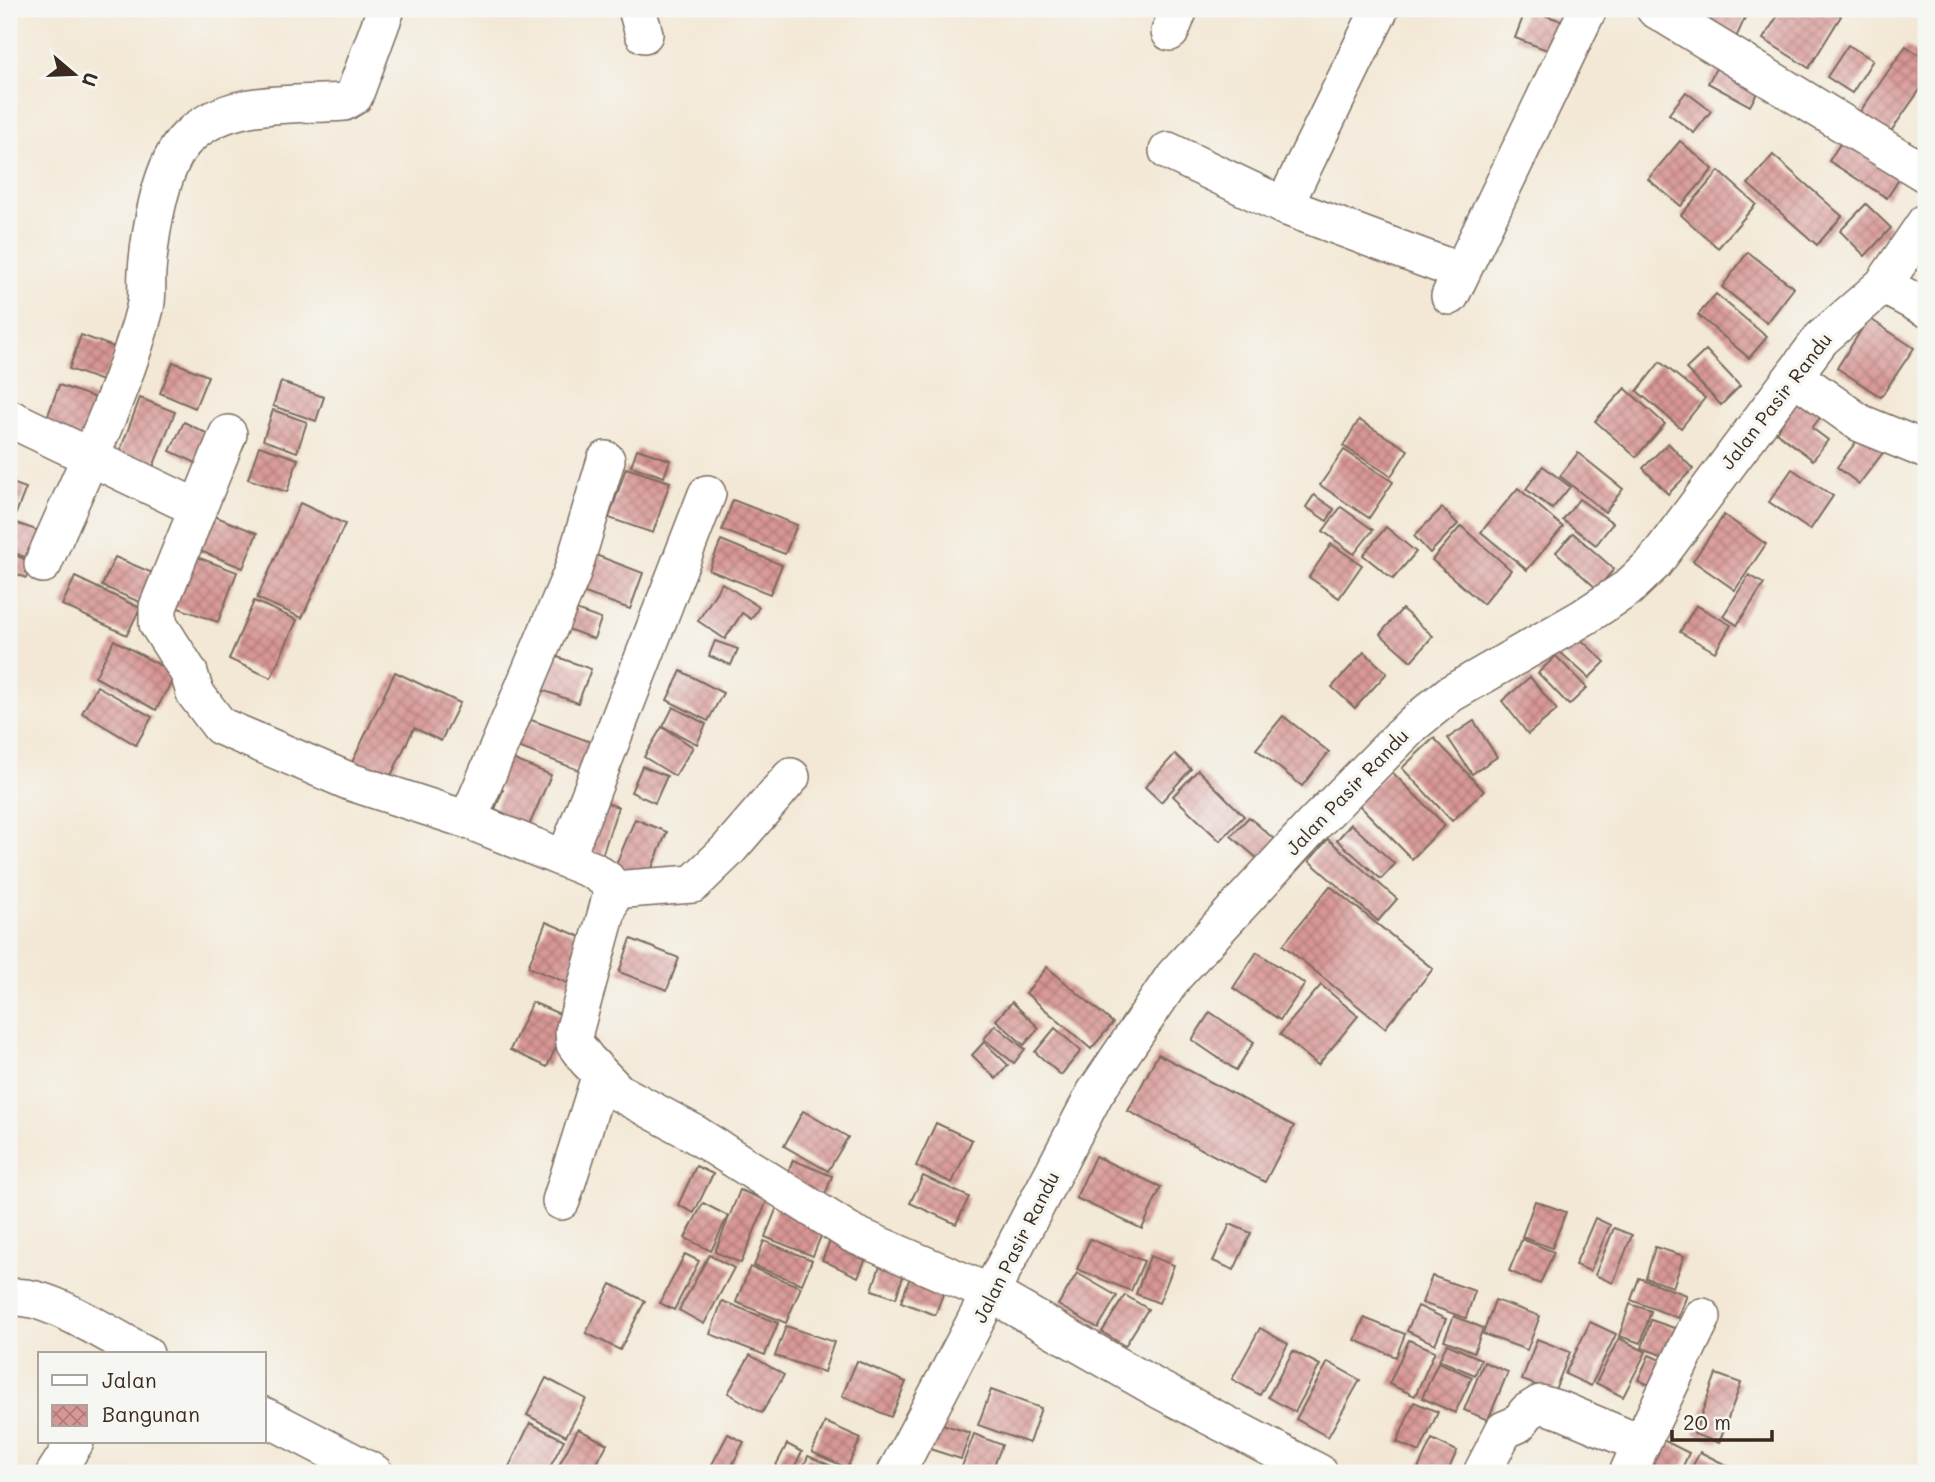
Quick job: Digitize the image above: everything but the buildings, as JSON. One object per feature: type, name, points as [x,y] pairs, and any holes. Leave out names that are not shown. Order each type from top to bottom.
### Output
[{"type":"street","points":[[43,564],[131,353],[146,305],[152,235],[165,178],[176,150],[190,135],[241,110],[264,104],[345,103],[354,96],[386,9]]},
{"type":"street","points":[[1284,206],[1380,9]]},
{"type":"street","points":[[1168,151],[1456,284],[1588,9]]},
{"type":"street","points":[[1655,9],[1926,174]]},
{"type":"street","name":"Jalan Pasir Randu","points":[[896,1473],[1095,1093],[1174,976],[1313,825],[1413,724],[1450,694],[1584,617],[1628,588],[1654,563],[1821,339],[1883,285],[1926,222]]},
{"type":"street","points":[[1883,285],[1926,309]]},
{"type":"street","points":[[1794,376],[1860,423],[1926,450]]},
{"type":"street","points":[[9,418],[197,508]]},
{"type":"street","points":[[228,434],[159,607],[158,624],[189,673],[195,693],[220,726],[351,782],[468,821],[566,858],[607,880],[613,890],[574,1032],[575,1044],[600,1077],[618,1092],[690,1131],[853,1234],[992,1294],[1160,1390],[1319,1473]]},
{"type":"street","points":[[468,821],[572,573],[606,460]]},
{"type":"street","points":[[566,858],[707,494]]},
{"type":"street","points":[[613,890],[693,884],[705,875],[791,777]]},
{"type":"street","points":[[561,1200],[600,1077]]},
{"type":"street","points":[[9,1299],[19,1296],[40,1300],[135,1352]]},
{"type":"street","points":[[1482,1473],[1503,1430],[1518,1423],[1527,1412],[1540,1404],[1563,1410],[1634,1459],[1702,1317]]},
{"type":"street","points":[[266,1417],[374,1473]]},
{"type":"street","points":[[55,1473],[74,1444]]}]
